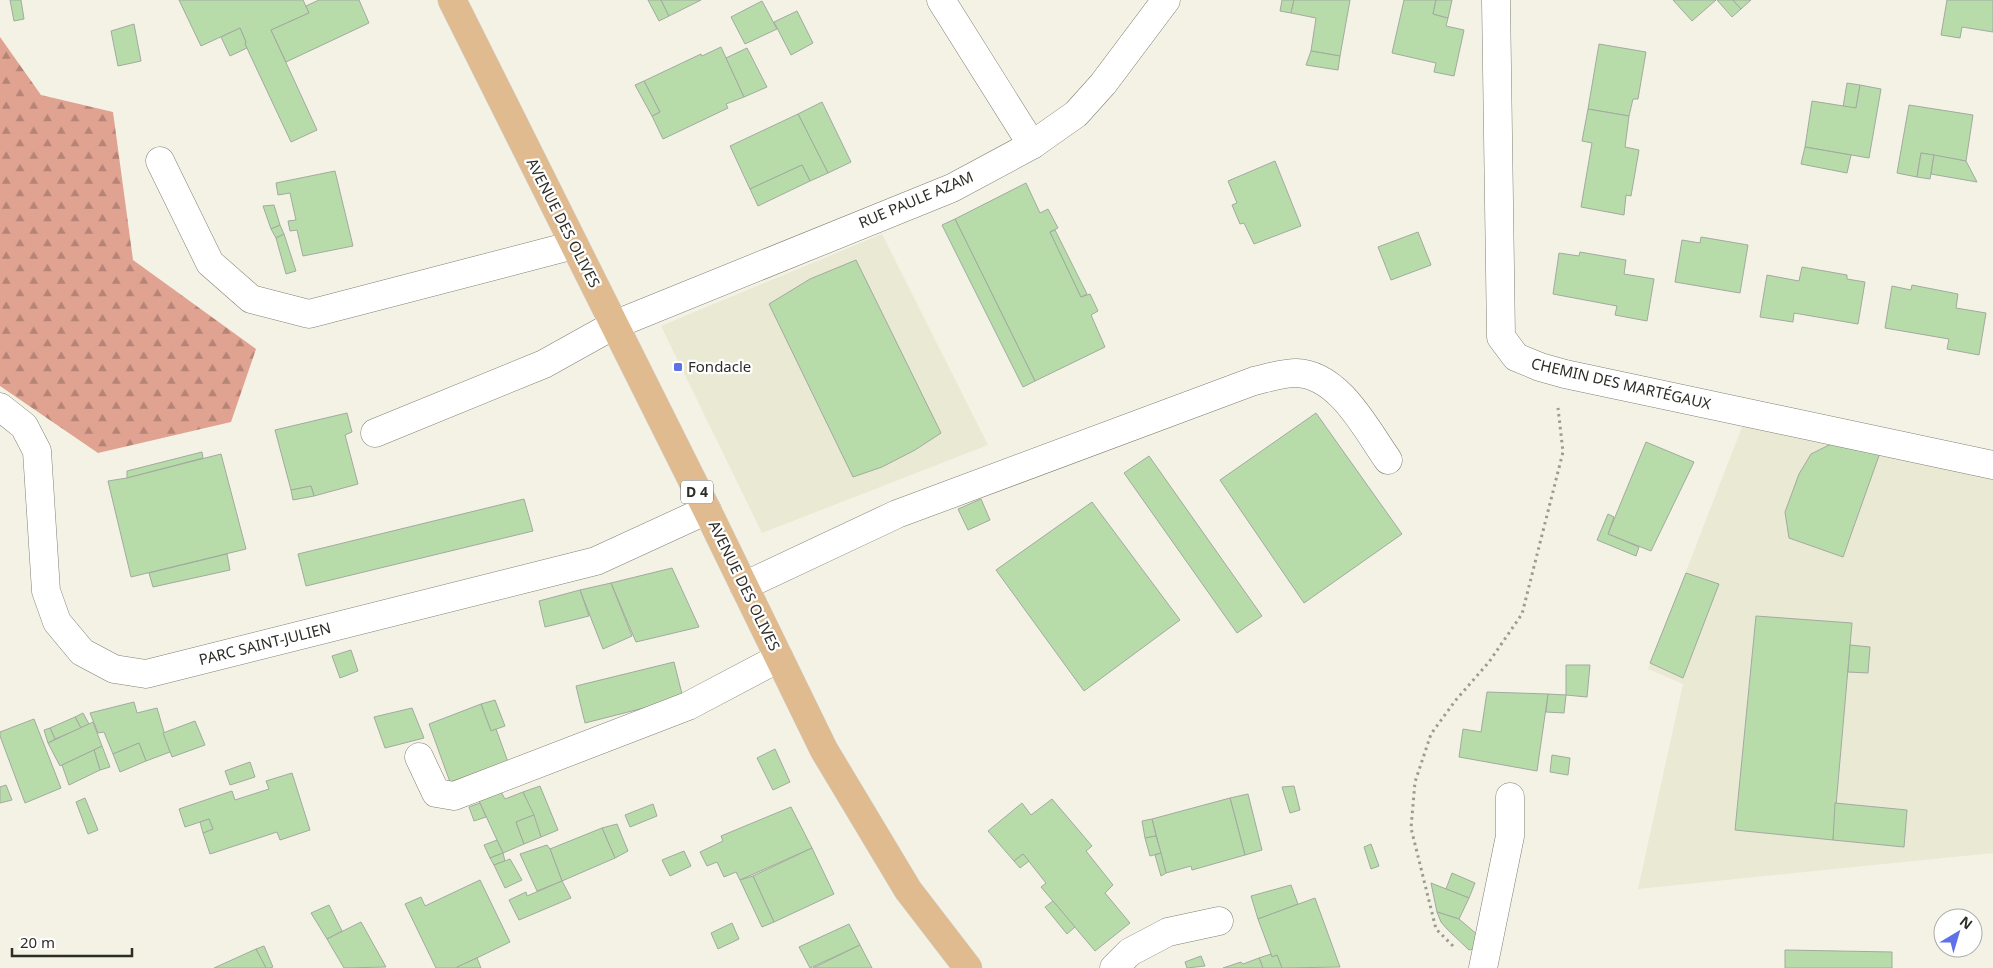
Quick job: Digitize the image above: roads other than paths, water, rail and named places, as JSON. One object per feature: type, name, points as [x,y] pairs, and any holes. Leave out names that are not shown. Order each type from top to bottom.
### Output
[{"type":"main road","name":"AVENUE DES OLIVES","points":[[452,0],[824,750],[908,890],[968,968]]},
{"type":"street","points":[[941,0],[1032,145]]},
{"type":"street","name":"RUE PAULE AZAM","points":[[375,433],[544,364],[614,325],[952,188],[1032,145],[1076,114],[1103,84],[1166,0]]},
{"type":"street","name":"CHEMIN DES MARTÉGAUX","points":[[1496,0],[1501,337],[1516,357],[1540,368],[1993,466]]},
{"type":"street","points":[[160,161],[210,263],[251,299],[309,314],[574,246]]},
{"type":"street","points":[[744,586],[897,514],[1262,379],[1296,373],[1320,378],[1348,402],[1388,460]]},
{"type":"street","name":"PARC SAINT-JULIEN","points":[[0,407],[24,426],[37,451],[46,590],[57,622],[82,652],[114,669],[146,674],[596,561],[706,510]]},
{"type":"street","points":[[419,757],[436,793],[454,796],[688,706],[779,658]]},
{"type":"street","points":[[1484,968],[1510,836],[1510,797]]},
{"type":"street","points":[[1114,968],[1130,952],[1168,932],[1218,921]]},
{"type":"place","name":"Fondacle","points":[[678,367]]}]
